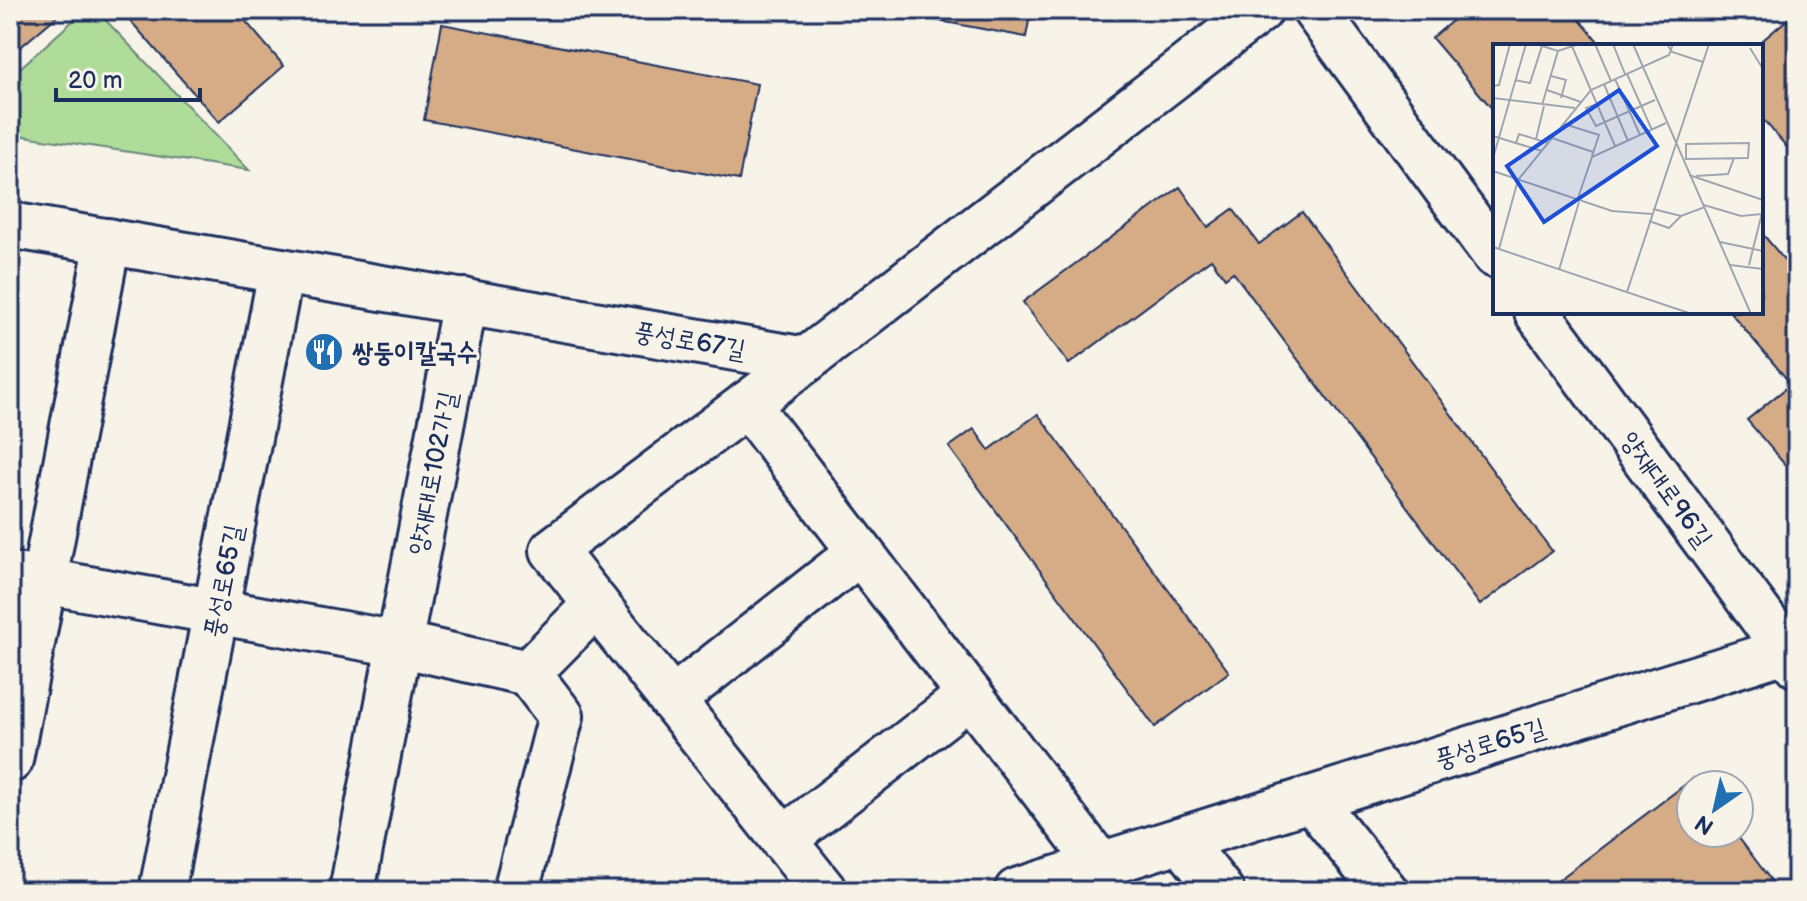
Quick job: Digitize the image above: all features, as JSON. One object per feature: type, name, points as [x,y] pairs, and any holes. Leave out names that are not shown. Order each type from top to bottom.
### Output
[{"type":"street","points":[[824,891],[553,550],[806,360],[1260,10]]},
{"type":"street","points":[[1315,10],[1493,252]]},
{"type":"street","name":"풍성로67길","points":[[10,225],[806,360]]},
{"type":"street","points":[[10,760],[27,578],[108,241]]},
{"type":"street","name":"풍성로65길","points":[[162,891],[281,271]]},
{"type":"street","name":"양재대로102가길","points":[[352,891],[465,301]]},
{"type":"street","name":"양재대로96길","points":[[1539,314],[1793,652]]},
{"type":"street","points":[[747,404],[1100,865]]},
{"type":"street","points":[[672,700],[860,552]]},
{"type":"street","points":[[27,578],[399,644],[528,673],[561,716],[516,891]]},
{"type":"street","points":[[528,673],[596,604]]},
{"type":"street","name":"풍성로65길","points":[[1017,891],[1793,652]]},
{"type":"street","points":[[783,840],[970,695]]},
{"type":"street","points":[[1311,799],[1385,891]]},
{"type":"street","points":[[1181,840],[1221,891]]},
{"type":"green space","points":[[85,10],[96,10],[249,170],[10,134],[10,77]]},
{"type":"green space","points":[[552,10],[615,10],[614,19]]},
{"type":"building","points":[[10,10],[64,10],[10,56]]},
{"type":"building","points":[[121,10],[236,10],[284,66],[219,122]]},
{"type":"building","points":[[881,10],[1031,10],[1026,37]]},
{"type":"building","points":[[1465,10],[1578,10],[1574,13],[1600,44],[1493,44],[1493,110],[1432,38]]},
{"type":"building","points":[[1797,11],[1797,159],[1763,119],[1763,44],[1758,44]]},
{"type":"building","points":[[442,24],[757,84],[739,180],[424,120]]},
{"type":"building","points":[[1180,187],[1208,227],[1233,209],[1259,244],[1302,212],[1552,551],[1480,605],[1233,272],[1225,278],[1211,259],[1069,364],[1023,302]]},
{"type":"building","points":[[1763,234],[1797,275],[1797,479],[1747,420],[1791,384],[1732,314],[1763,314]]},
{"type":"building","points":[[1038,414],[1229,672],[1155,727],[949,447],[974,429],[989,450]]},
{"type":"building","points":[[1675,792],[1675,849],[1747,849],[1779,891],[1544,891]]},
{"type":"place","name":"쌍둥이칼국수","points":[[324,352]]}]
